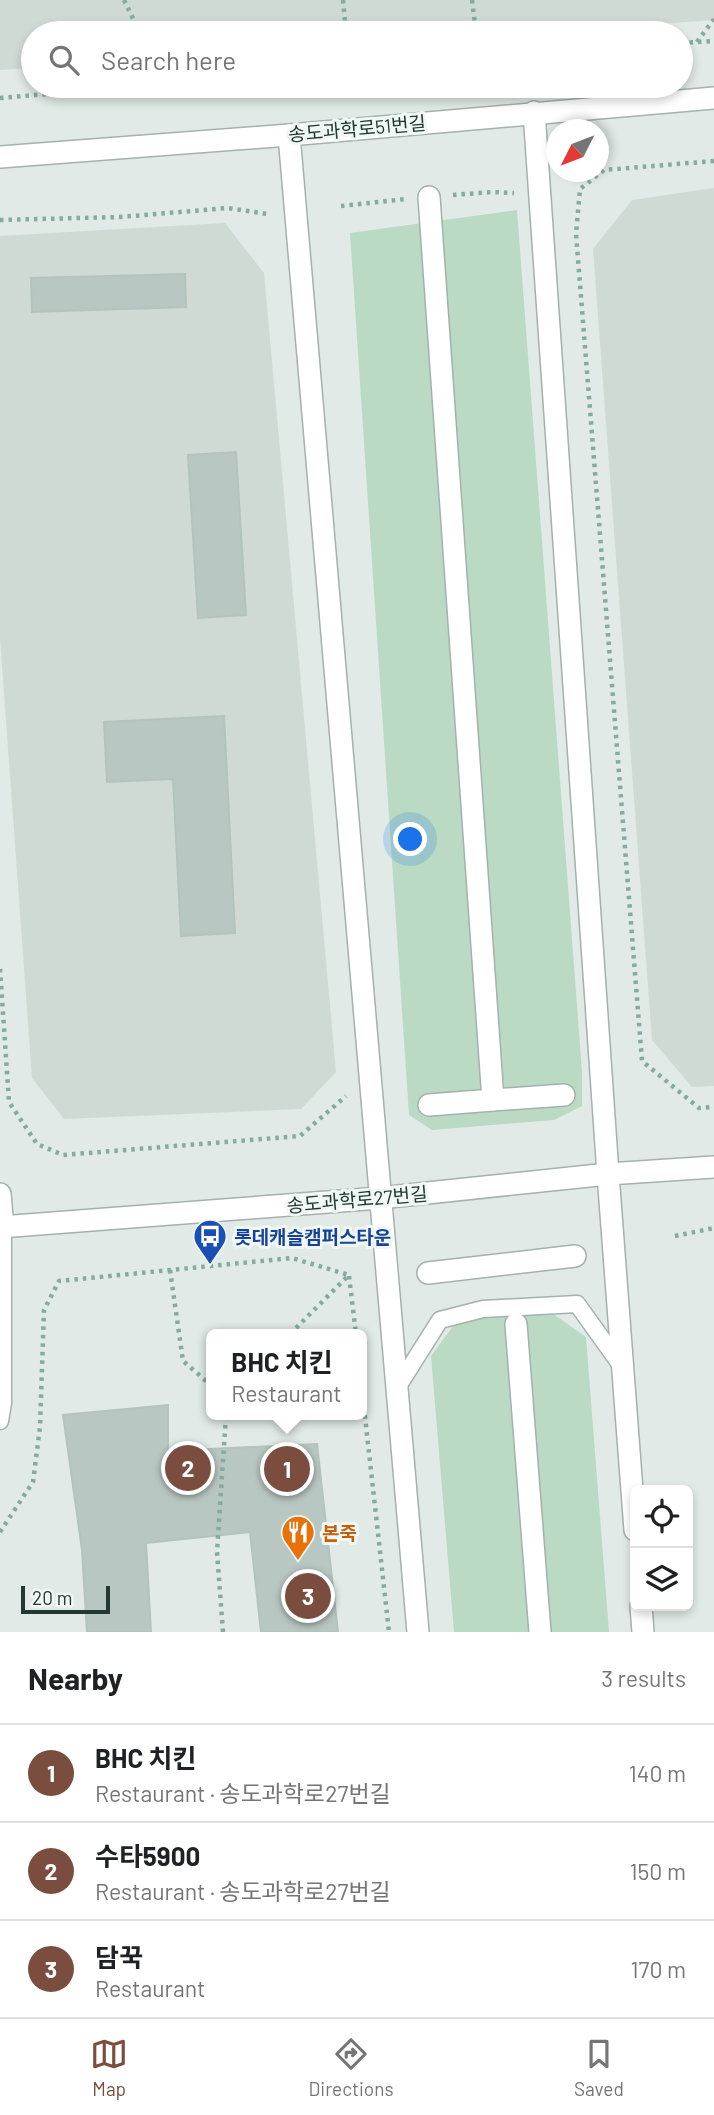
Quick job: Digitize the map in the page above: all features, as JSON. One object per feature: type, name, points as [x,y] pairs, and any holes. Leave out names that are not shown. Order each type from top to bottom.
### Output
[{"type":"street","name":"송도과학로51번길","points":[[0,157],[714,98]]},
{"type":"street","points":[[534,112],[632,1485]]},
{"type":"street","points":[[289,135],[418,1632]]},
{"type":"street","points":[[429,197],[493,1100]]},
{"type":"street","points":[[429,1104],[564,1095]]},
{"type":"street","name":"송도과학로27번길","points":[[1,1227],[380,1198],[608,1174],[714,1167]]},
{"type":"street","points":[[0,1194],[1,1227]]},
{"type":"street","points":[[428,1273],[575,1256]]},
{"type":"street","points":[[516,1324],[540,1632]]},
{"type":"street","points":[[641,1611],[643,1632]]},
{"type":"lane","points":[[0,1421],[3,1403],[1,1227]]},
{"type":"lane","points":[[397,1388],[440,1320],[483,1309],[577,1304],[623,1368]]},
{"type":"path","points":[[124,0],[134,21]]},
{"type":"path","points":[[343,0],[345,21]]},
{"type":"path","points":[[472,0],[475,21]]},
{"type":"path","points":[[697,42],[714,19]]},
{"type":"path","points":[[693,42],[714,41]]},
{"type":"path","points":[[0,98],[21,96]]},
{"type":"path","points":[[714,161],[604,170],[580,189],[576,234],[642,1061],[699,1108],[714,1107]]},
{"type":"path","points":[[492,192],[514,193]]},
{"type":"path","points":[[0,220],[120,217],[228,208],[268,214],[270,228]]},
{"type":"path","points":[[0,969],[9,1102],[37,1144],[63,1155],[300,1136],[347,1096]]},
{"type":"path","points":[[675,1236],[714,1228]]},
{"type":"path","points":[[0,1532],[33,1482],[40,1427],[44,1310],[59,1281],[292,1258],[349,1275]]},
{"type":"path","points":[[170,1270],[183,1361],[206,1381]]},
{"type":"path","points":[[295,1329],[349,1275]]},
{"type":"path","points":[[349,1275],[355,1329]]},
{"type":"path","points":[[223,1632],[216,1552],[226,1420]]},
{"type":"path","points":[[365,1420],[389,1632]]},
{"type":"shaded area","points":[[0,0],[714,0],[714,20],[693,22],[21,21],[21,69],[0,70]]},
{"type":"shaded area","points":[[714,188],[714,1086],[692,1087],[652,1040],[593,249],[632,200]]},
{"type":"shaded area","points":[[225,223],[264,273],[336,1072],[301,1109],[64,1119],[32,1078],[0,638],[0,236]]},
{"type":"green space","points":[[517,210],[582,1072],[582,1106],[554,1120],[432,1130],[409,1115],[350,233]]},
{"type":"green space","points":[[549,1311],[586,1337],[609,1632],[454,1632],[431,1356],[459,1318]]},
{"type":"building","points":[[185,274],[186,307],[32,312],[31,278]]},
{"type":"building","points":[[236,452],[246,615],[198,618],[188,455]]},
{"type":"building","points":[[224,716],[235,933],[181,936],[173,779],[107,782],[104,722]]},
{"type":"building","points":[[168,1405],[168,1451],[317,1444],[338,1632],[261,1632],[250,1532],[146,1543],[151,1632],[87,1632],[82,1550],[63,1415]]},
{"type":"place","name":"롯데캐슬캠퍼스타운","points":[[210,1266]]},
{"type":"place","name":"수타5900","points":[[188,1468]]},
{"type":"place","name":"BHC 치킨","points":[[287,1469]]},
{"type":"place","name":"본죽","points":[[298,1562]]},
{"type":"place","name":"담꾹","points":[[308,1596]]}]
